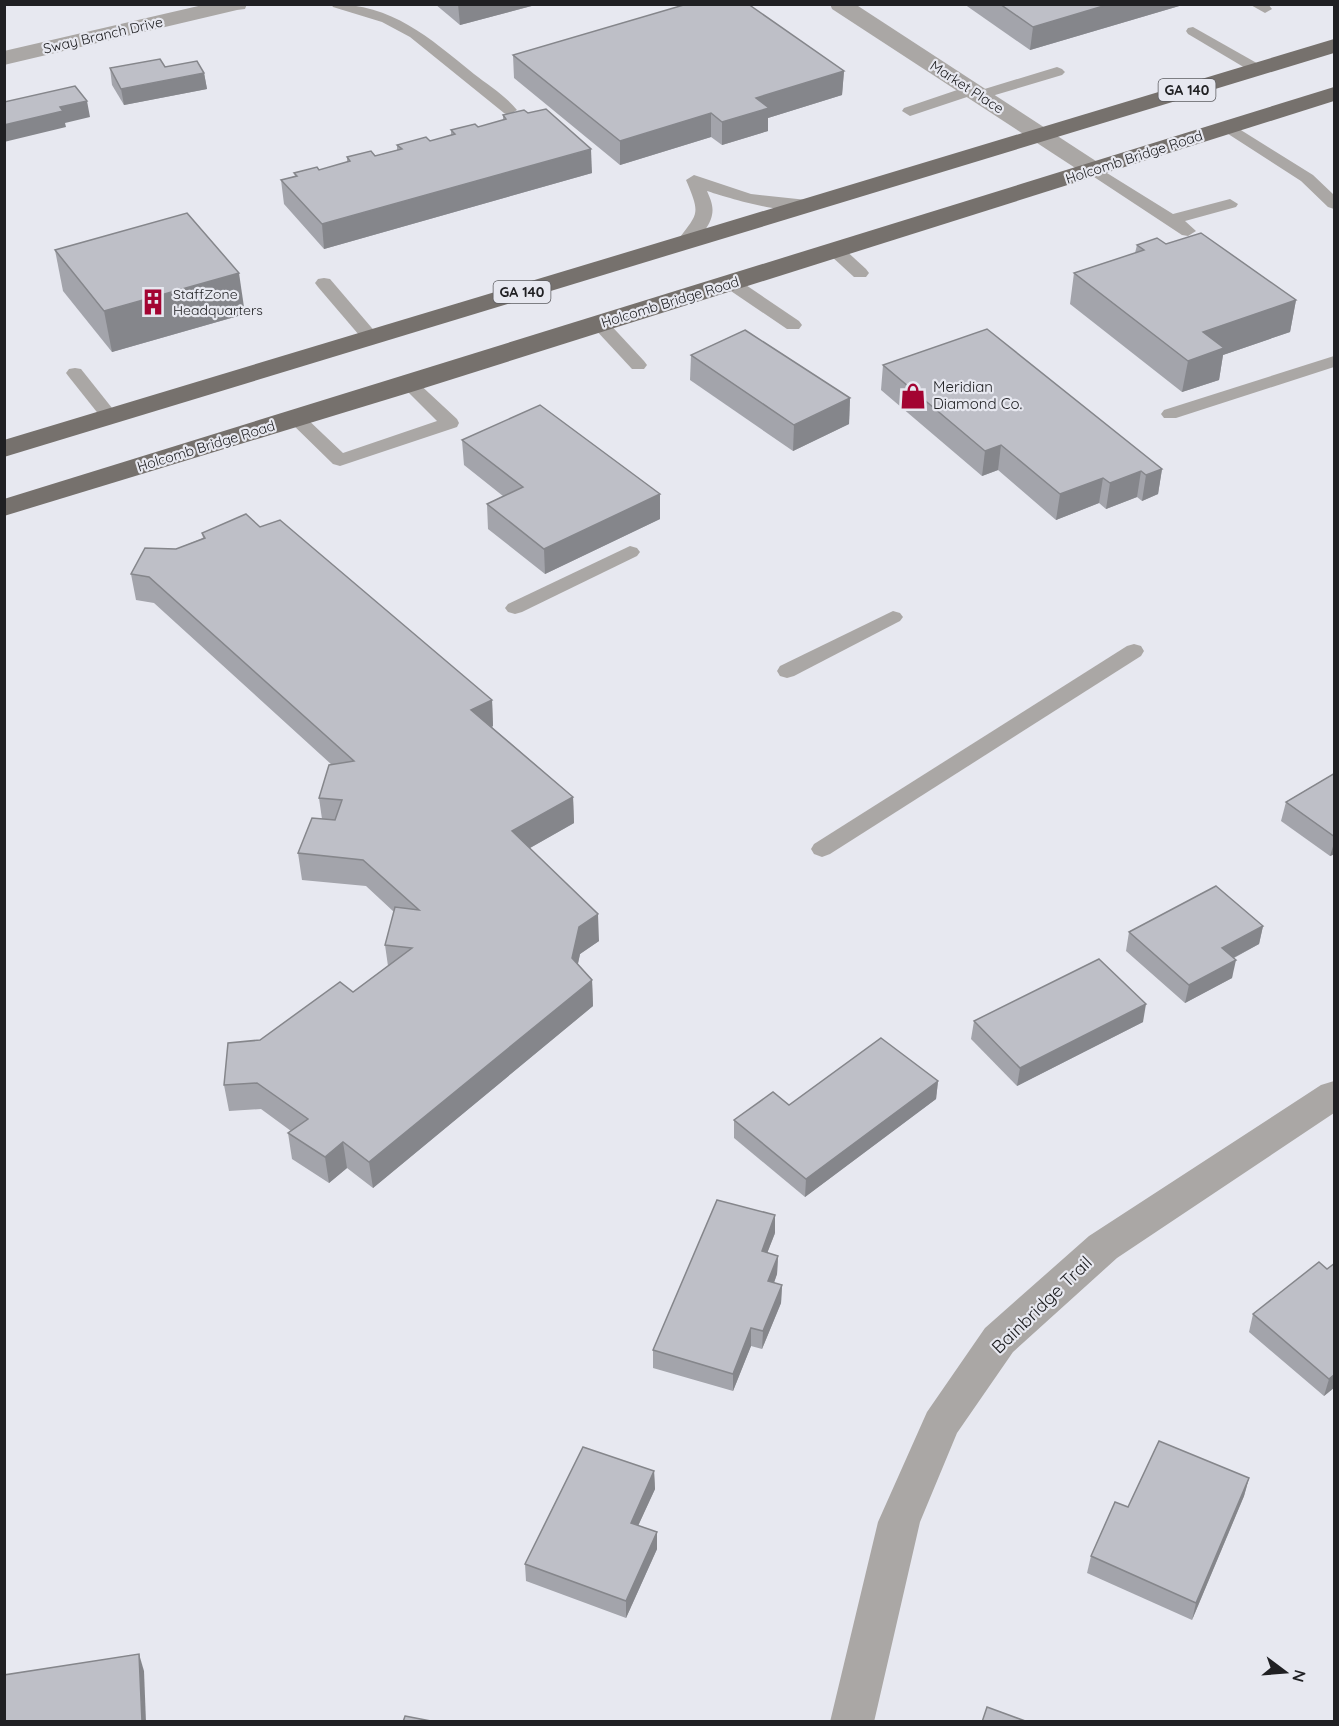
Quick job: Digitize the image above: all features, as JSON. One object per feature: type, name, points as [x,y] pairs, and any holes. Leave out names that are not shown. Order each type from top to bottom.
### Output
[{"type":"main road","name":"GA 140","points":[[4,449],[1335,46]]},
{"type":"main road","name":"Holcomb Bridge Road","points":[[4,508],[731,284],[1335,94]]},
{"type":"street","name":"Sway Branch Drive","points":[[4,58],[237,4]]},
{"type":"street","name":"Market Place","points":[[840,4],[1094,170]]},
{"type":"street","name":"Bainbridge Trail","points":[[852,1722],[899,1522],[941,1424],[999,1340],[1103,1247],[1335,1095]]},
{"type":"lane","points":[[338,4],[387,19],[415,34],[509,110]]},
{"type":"lane","points":[[1193,31],[1257,69]]},
{"type":"lane","points":[[910,111],[1057,72]]},
{"type":"lane","points":[[1228,127],[1307,178],[1335,204]]},
{"type":"lane","points":[[1094,170],[1188,231]]},
{"type":"lane","points":[[684,243],[704,218],[705,206],[694,180],[752,201],[776,205],[807,205]]},
{"type":"lane","points":[[1171,220],[1230,204]]},
{"type":"lane","points":[[836,250],[860,273]]},
{"type":"lane","points":[[324,283],[370,338]]},
{"type":"lane","points":[[731,284],[793,325]]},
{"type":"lane","points":[[600,324],[638,365]]},
{"type":"lane","points":[[1170,414],[1335,361]]},
{"type":"lane","points":[[75,373],[110,417]]},
{"type":"lane","points":[[296,418],[340,460],[450,423],[409,384]]},
{"type":"lane","points":[[515,608],[630,552]]},
{"type":"lane","points":[[787,671],[893,617]]},
{"type":"lane","points":[[822,849],[1134,651]]},
{"type":"building","points":[[687,4],[748,4],[844,71],[756,98],[769,108],[722,122],[711,113],[620,141],[513,55]]},
{"type":"building","points":[[1000,4],[1110,4],[1033,27]]},
{"type":"building","points":[[160,59],[165,67],[197,61],[204,73],[121,89],[110,68]]},
{"type":"building","points":[[75,86],[87,101],[60,107],[63,111],[4,125],[4,102]]},
{"type":"building","points":[[546,109],[591,149],[322,224],[281,180],[297,176],[294,173],[317,167],[319,170],[350,161],[347,157],[371,151],[375,156],[402,149],[397,145],[426,137],[430,141],[455,134],[451,130],[475,124],[478,127],[506,119],[503,115],[524,110],[528,113]]},
{"type":"building","points":[[187,213],[239,273],[104,311],[55,250]]},
{"type":"building","points":[[1201,233],[1296,300],[1203,332],[1224,348],[1188,361],[1074,273],[1144,250],[1137,245],[1157,238],[1166,244]]},
{"type":"building","points":[[987,329],[1162,469],[1146,475],[1141,471],[1110,483],[1103,478],[1060,494],[1001,445],[985,451],[883,365]]},
{"type":"building","points":[[745,330],[850,398],[794,425],[691,355]]},
{"type":"building","points":[[540,405],[660,494],[544,549],[487,504],[523,487],[462,440]]},
{"type":"building","points":[[246,514],[260,527],[280,520],[492,700],[471,710],[573,797],[512,831],[598,914],[579,927],[572,958],[592,980],[369,1162],[343,1142],[325,1157],[288,1133],[308,1119],[257,1083],[224,1085],[228,1043],[260,1040],[340,982],[353,992],[412,948],[385,945],[395,907],[419,910],[363,860],[298,853],[312,818],[335,820],[342,800],[319,798],[329,765],[354,761],[149,577],[131,574],[145,548],[176,549],[205,538],[202,533]]},
{"type":"building","points":[[1335,773],[1335,837],[1286,802]]},
{"type":"building","points":[[1216,886],[1263,926],[1222,948],[1236,960],[1189,985],[1129,932]]},
{"type":"building","points":[[1099,959],[1146,1004],[1020,1068],[974,1021]]},
{"type":"building","points":[[881,1038],[938,1081],[806,1179],[734,1120],[773,1092],[789,1105]]},
{"type":"building","points":[[717,1200],[775,1215],[762,1251],[778,1256],[768,1281],[782,1285],[763,1331],[751,1328],[733,1374],[653,1350]]},
{"type":"building","points":[[1319,1262],[1327,1269],[1335,1263],[1335,1374],[1329,1379],[1253,1314]]},
{"type":"building","points":[[1159,1441],[1249,1478],[1196,1603],[1091,1556],[1115,1502],[1128,1507]]},
{"type":"building","points":[[583,1447],[654,1471],[631,1523],[657,1532],[626,1601],[525,1564]]},
{"type":"building","points":[[139,1654],[142,1722],[4,1722],[4,1675]]},
{"type":"building","points":[[987,1707],[1028,1722],[982,1722]]},
{"type":"building","points":[[405,1716],[436,1722],[403,1722]]},
{"type":"place","name":"StaffZone Headquarters","points":[[153,302]]},
{"type":"place","name":"Meridian Diamond Co.","points":[[913,396]]}]
